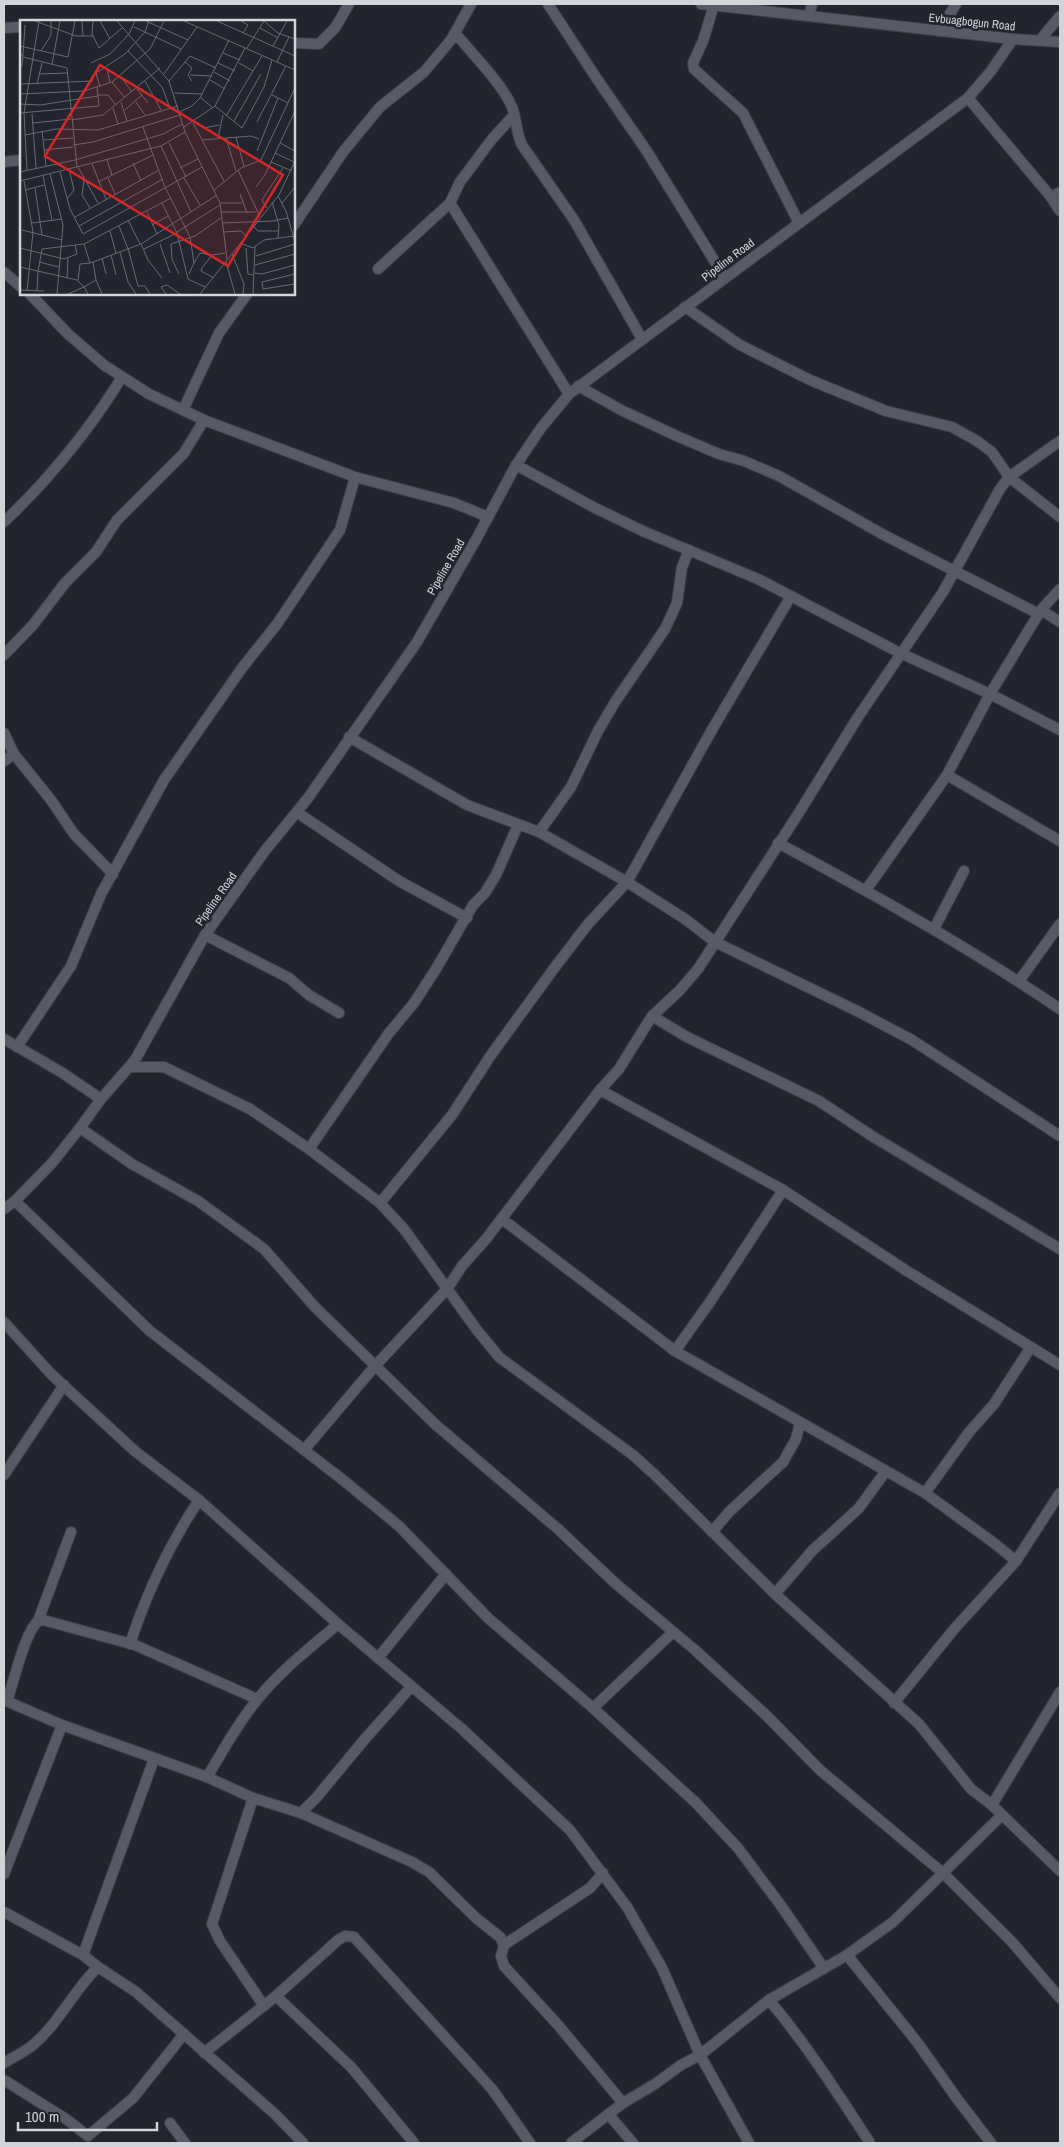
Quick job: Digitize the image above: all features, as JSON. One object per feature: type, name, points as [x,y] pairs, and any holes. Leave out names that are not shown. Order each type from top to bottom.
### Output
[{"type":"street","points":[[295,43],[319,44],[335,28],[349,4]]},
{"type":"street","points":[[295,224],[343,152],[380,107],[424,72],[455,33],[471,4]]},
{"type":"street","points":[[548,4],[646,150],[725,278]]},
{"type":"street","name":"Evbuagbogun Road","points":[[702,4],[1013,39],[1060,42]]},
{"type":"street","points":[[809,16],[812,4]]},
{"type":"street","points":[[939,31],[956,4]]},
{"type":"street","points":[[714,5],[703,41],[692,63],[694,69],[743,113],[799,223]]},
{"type":"street","points":[[1040,40],[1060,16]]},
{"type":"street","points":[[4,28],[20,27]]},
{"type":"street","points":[[455,33],[490,75],[512,106],[518,137],[531,159],[574,220],[642,339]]},
{"type":"street","name":"Pipeline Road","points":[[4,1209],[15,1201],[52,1163],[100,1099],[131,1067],[205,935],[264,852],[298,812],[417,642],[516,465],[541,428],[569,394],[968,98],[991,71],[1013,39]]},
{"type":"street","points":[[968,98],[1056,194],[1060,211]]},
{"type":"street","points":[[378,269],[450,203],[460,182],[514,114]]},
{"type":"street","points":[[499,132],[518,137]]},
{"type":"street","points":[[4,162],[20,160]]},
{"type":"street","points":[[450,203],[569,394]]},
{"type":"street","points":[[4,272],[20,286]]},
{"type":"street","points":[[31,295],[68,334],[104,366],[149,394],[204,420],[355,477],[454,504],[488,518]]},
{"type":"street","points":[[183,410],[219,333],[246,295]]},
{"type":"street","points":[[685,307],[740,345],[810,380],[886,411],[952,427],[992,452],[1009,477],[1060,517]]},
{"type":"street","points":[[4,522],[61,460],[101,412],[122,377]]},
{"type":"street","points":[[578,386],[623,411],[679,437],[779,476],[954,572],[1060,622]]},
{"type":"street","points":[[4,655],[33,625],[65,583],[96,552],[117,520],[184,453],[204,420]]},
{"type":"street","points":[[304,1450],[375,1366],[448,1289],[462,1266],[502,1219],[600,1090],[619,1070],[652,1016],[679,991],[698,969],[900,653],[943,592],[989,505],[1009,477],[1060,440]]},
{"type":"street","points":[[516,465],[594,508],[645,532],[758,579],[900,653],[990,694],[1060,730]]},
{"type":"street","points":[[17,1046],[71,966],[101,894],[164,780],[242,668],[276,624],[340,530],[355,477]]},
{"type":"street","points":[[539,832],[554,808],[571,787],[598,731],[615,702],[665,628],[677,603],[682,567],[689,550]]},
{"type":"street","points":[[866,890],[947,775],[990,694],[1040,612],[1060,589]]},
{"type":"street","points":[[380,1203],[452,1115],[491,1055],[588,924],[628,882],[713,728],[791,596]]},
{"type":"street","points":[[4,733],[14,754],[51,800],[74,834],[113,874]]},
{"type":"street","points":[[349,737],[467,805],[539,832],[628,882],[685,919],[715,942],[858,1011],[912,1040],[1060,1136]]},
{"type":"street","points":[[4,761],[14,754]]},
{"type":"street","points":[[947,775],[1060,841]]},
{"type":"street","points":[[298,812],[399,882],[466,918]]},
{"type":"street","points":[[309,1149],[389,1033],[414,1003],[473,905],[485,893],[496,875],[518,825]]},
{"type":"street","points":[[778,843],[934,929],[1019,981],[1060,1009]]},
{"type":"street","points":[[934,929],[964,871]]},
{"type":"street","points":[[1019,981],[1060,924]]},
{"type":"street","points":[[205,935],[289,978],[309,995],[339,1012]]},
{"type":"street","points":[[652,1016],[687,1037],[819,1101],[872,1136],[1060,1249]]},
{"type":"street","points":[[4,1039],[61,1072],[100,1099]]},
{"type":"street","points":[[131,1067],[164,1067],[250,1109],[309,1149],[380,1203],[404,1229],[499,1356],[633,1455],[775,1594],[919,1724],[971,1789],[992,1805],[1001,1816],[1059,1868]]},
{"type":"street","points":[[600,1090],[783,1190],[907,1271],[1060,1364]]},
{"type":"street","points":[[80,1128],[132,1164],[198,1201],[264,1249],[315,1307],[436,1424],[558,1529],[615,1584],[673,1632],[766,1715],[820,1770],[944,1874],[1012,1942],[1060,1998]]},
{"type":"street","points":[[675,1351],[712,1299],[783,1190]]},
{"type":"street","points":[[15,1201],[150,1331],[399,1526],[488,1618],[593,1708],[696,1803],[738,1848],[782,1907],[823,1967]]},
{"type":"street","points":[[502,1219],[675,1351],[926,1493],[1016,1561]]},
{"type":"street","points":[[4,1322],[50,1374],[136,1452],[199,1500],[338,1624],[462,1729],[570,1830],[604,1873],[627,1907],[662,1968],[700,2055],[749,2143]]},
{"type":"street","points":[[926,1493],[970,1431],[994,1404],[1031,1347]]},
{"type":"street","points":[[4,1475],[64,1385]]},
{"type":"street","points":[[712,1532],[729,1512],[783,1462],[796,1439],[800,1423]]},
{"type":"street","points":[[775,1594],[812,1551],[859,1508],[886,1471]]},
{"type":"street","points":[[894,1703],[955,1628],[1016,1561],[1060,1493]]},
{"type":"street","points":[[130,1644],[144,1602],[178,1531],[199,1500]]},
{"type":"street","points":[[38,1622],[71,1532]]},
{"type":"street","points":[[378,1658],[446,1574]]},
{"type":"street","points":[[257,1699],[130,1644],[43,1620],[33,1626],[6,1701],[62,1725],[207,1777],[253,1798],[301,1813],[412,1862],[429,1872],[476,1918],[500,1937],[504,1945]]},
{"type":"street","points":[[207,1777],[239,1724],[257,1699],[285,1669],[338,1624]]},
{"type":"street","points":[[593,1708],[673,1632]]},
{"type":"street","points":[[301,1813],[411,1687]]},
{"type":"street","points":[[992,1805],[1060,1692]]},
{"type":"street","points":[[4,1874],[62,1725]]},
{"type":"street","points":[[83,1955],[154,1759]]},
{"type":"street","points":[[253,1798],[212,1924],[220,1941],[264,2006]]},
{"type":"street","points":[[571,2143],[623,2103],[700,2055],[769,2000],[823,1967],[847,1955],[893,1922],[1001,1816]]},
{"type":"street","points":[[604,1873],[590,1888],[504,1945],[501,1956],[504,1966],[558,2025],[623,2103]]},
{"type":"street","points":[[4,1912],[83,1955],[136,1992],[276,2115],[303,2143]]},
{"type":"street","points":[[204,2053],[276,1996],[338,1940],[345,1936],[354,1937],[492,2090],[530,2143]]},
{"type":"street","points":[[847,1955],[917,2042],[991,2143]]},
{"type":"street","points":[[4,2063],[34,2044],[55,2020],[84,1980],[98,1967]]},
{"type":"street","points":[[276,1996],[352,2068],[414,2143]]},
{"type":"street","points":[[769,2000],[825,2072],[870,2143]]},
{"type":"street","points":[[4,2080],[66,2119],[90,2140],[133,2098],[184,2034]]},
{"type":"street","points":[[609,2115],[633,2143]]},
{"type":"street","points":[[170,2123],[185,2143]]}]
